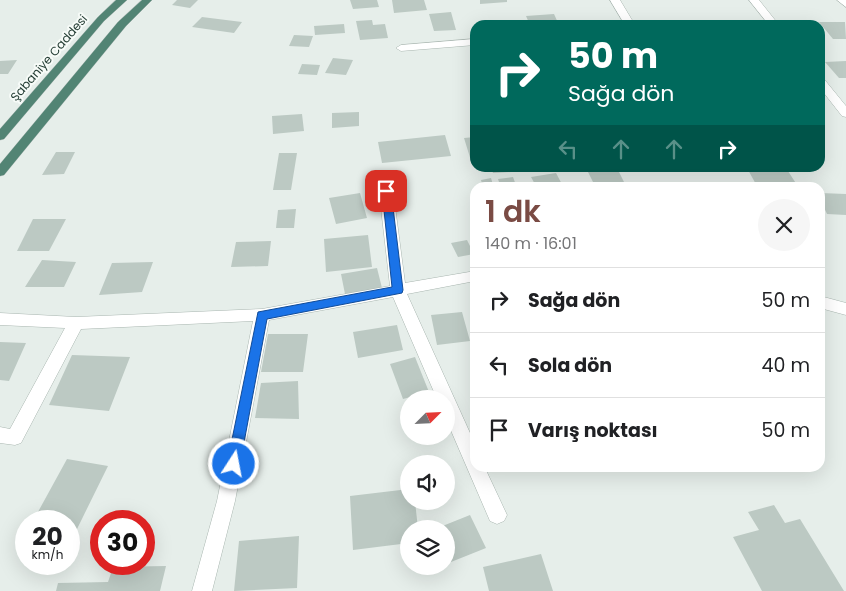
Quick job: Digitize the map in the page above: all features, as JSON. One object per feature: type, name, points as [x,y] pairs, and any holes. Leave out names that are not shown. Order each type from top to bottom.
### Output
[{"type":"highway","name":"Şabaniye Caddesi","points":[[0,136],[101,19],[122,0]]},
{"type":"highway","points":[[0,172],[122,24],[147,0]]},
{"type":"street","points":[[616,0],[627,20]]},
{"type":"street","points":[[754,0],[770,20]]},
{"type":"street","points":[[842,0],[846,4]]},
{"type":"street","points":[[401,48],[470,42]]},
{"type":"street","points":[[825,87],[846,114]]},
{"type":"street","points":[[386,191],[398,290],[442,390]]},
{"type":"street","points":[[0,319],[76,323],[262,315],[470,277]]},
{"type":"street","points":[[825,303],[846,309]]},
{"type":"street","points":[[202,591],[226,501],[262,315]]},
{"type":"street","points":[[0,435],[15,437],[76,323]]},
{"type":"street","points":[[455,419],[470,453]]},
{"type":"street","points":[[479,472],[497,515]]},
{"type":"building","points":[[177,0],[198,0],[190,8],[172,5]]},
{"type":"building","points":[[350,0],[377,0],[379,7],[353,9]]},
{"type":"building","points":[[392,0],[424,0],[427,10],[394,13]]},
{"type":"building","points":[[480,0],[507,0],[507,2],[480,4]]},
{"type":"building","points":[[451,12],[456,30],[434,31],[429,14]]},
{"type":"building","points":[[554,14],[557,20],[528,20],[526,16]]},
{"type":"building","points":[[202,17],[242,22],[234,33],[192,27]]},
{"type":"building","points":[[372,20],[373,25],[385,24],[388,38],[360,40],[356,21]]},
{"type":"building","points":[[825,22],[845,22],[846,39],[833,39],[825,29]]},
{"type":"building","points":[[344,24],[345,33],[315,35],[314,26]]},
{"type":"building","points":[[294,35],[313,36],[309,47],[289,46]]},
{"type":"building","points":[[333,58],[353,60],[346,75],[325,73]]},
{"type":"building","points":[[17,60],[8,74],[0,74],[0,61]]},
{"type":"building","points":[[846,61],[846,78],[839,78],[825,62]]},
{"type":"building","points":[[302,64],[320,65],[317,75],[298,74]]},
{"type":"building","points":[[359,112],[359,126],[332,128],[332,113]]},
{"type":"building","points":[[302,114],[304,131],[273,134],[272,116]]},
{"type":"building","points":[[445,135],[451,156],[382,163],[378,142]]},
{"type":"building","points":[[470,137],[470,158],[464,138]]},
{"type":"building","points":[[56,152],[75,152],[64,174],[42,175]]},
{"type":"building","points":[[279,153],[297,153],[291,190],[273,190]]},
{"type":"building","points":[[588,172],[619,172],[624,182],[593,182]]},
{"type":"building","points":[[749,172],[789,172],[795,182],[755,182]]},
{"type":"building","points":[[556,173],[561,182],[534,182],[531,177]]},
{"type":"building","points":[[513,177],[515,182],[499,182],[498,179]]},
{"type":"building","points":[[491,178],[492,182],[482,182],[481,180]]},
{"type":"building","points":[[360,193],[367,218],[336,224],[329,198]]},
{"type":"building","points":[[825,193],[846,194],[846,215],[827,214],[825,210]]},
{"type":"building","points":[[296,209],[294,228],[276,228],[278,210]]},
{"type":"building","points":[[33,219],[66,219],[49,251],[17,251]]},
{"type":"building","points":[[368,235],[372,267],[326,272],[324,239]]},
{"type":"building","points":[[467,240],[470,246],[470,255],[458,257],[451,243]]},
{"type":"building","points":[[271,241],[268,266],[231,267],[236,242]]},
{"type":"building","points":[[42,260],[76,262],[64,287],[25,287]]},
{"type":"building","points":[[153,262],[142,292],[99,295],[112,263]]},
{"type":"building","points":[[377,268],[382,288],[345,294],[341,274]]},
{"type":"building","points":[[462,312],[470,341],[437,345],[431,315]]},
{"type":"building","points":[[397,325],[403,350],[358,358],[353,332]]},
{"type":"building","points":[[268,334],[308,334],[303,372],[261,372]]},
{"type":"building","points":[[0,342],[26,343],[9,381],[0,380]]},
{"type":"building","points":[[72,355],[130,357],[109,411],[49,405]]},
{"type":"building","points":[[415,357],[428,390],[400,391],[390,364]]},
{"type":"building","points":[[298,381],[299,419],[255,418],[261,383]]},
{"type":"building","points":[[67,459],[108,466],[80,523],[80,510],[39,510]]},
{"type":"building","points":[[400,490],[400,510],[416,510],[417,520],[400,520],[400,544],[353,550],[350,496]]},
{"type":"building","points":[[774,505],[785,523],[800,519],[844,591],[762,591],[733,537],[759,530],[748,512]]},
{"type":"building","points":[[470,515],[486,548],[455,560],[455,521]]},
{"type":"building","points":[[299,536],[297,588],[234,591],[239,541]]},
{"type":"building","points":[[541,554],[553,591],[489,591],[483,567]]},
{"type":"building","points":[[155,566],[166,566],[160,591],[56,591],[58,583],[108,582],[110,575],[155,575]]},
{"type":"route","points":[[234,464],[262,315],[398,290],[386,191]]}]
